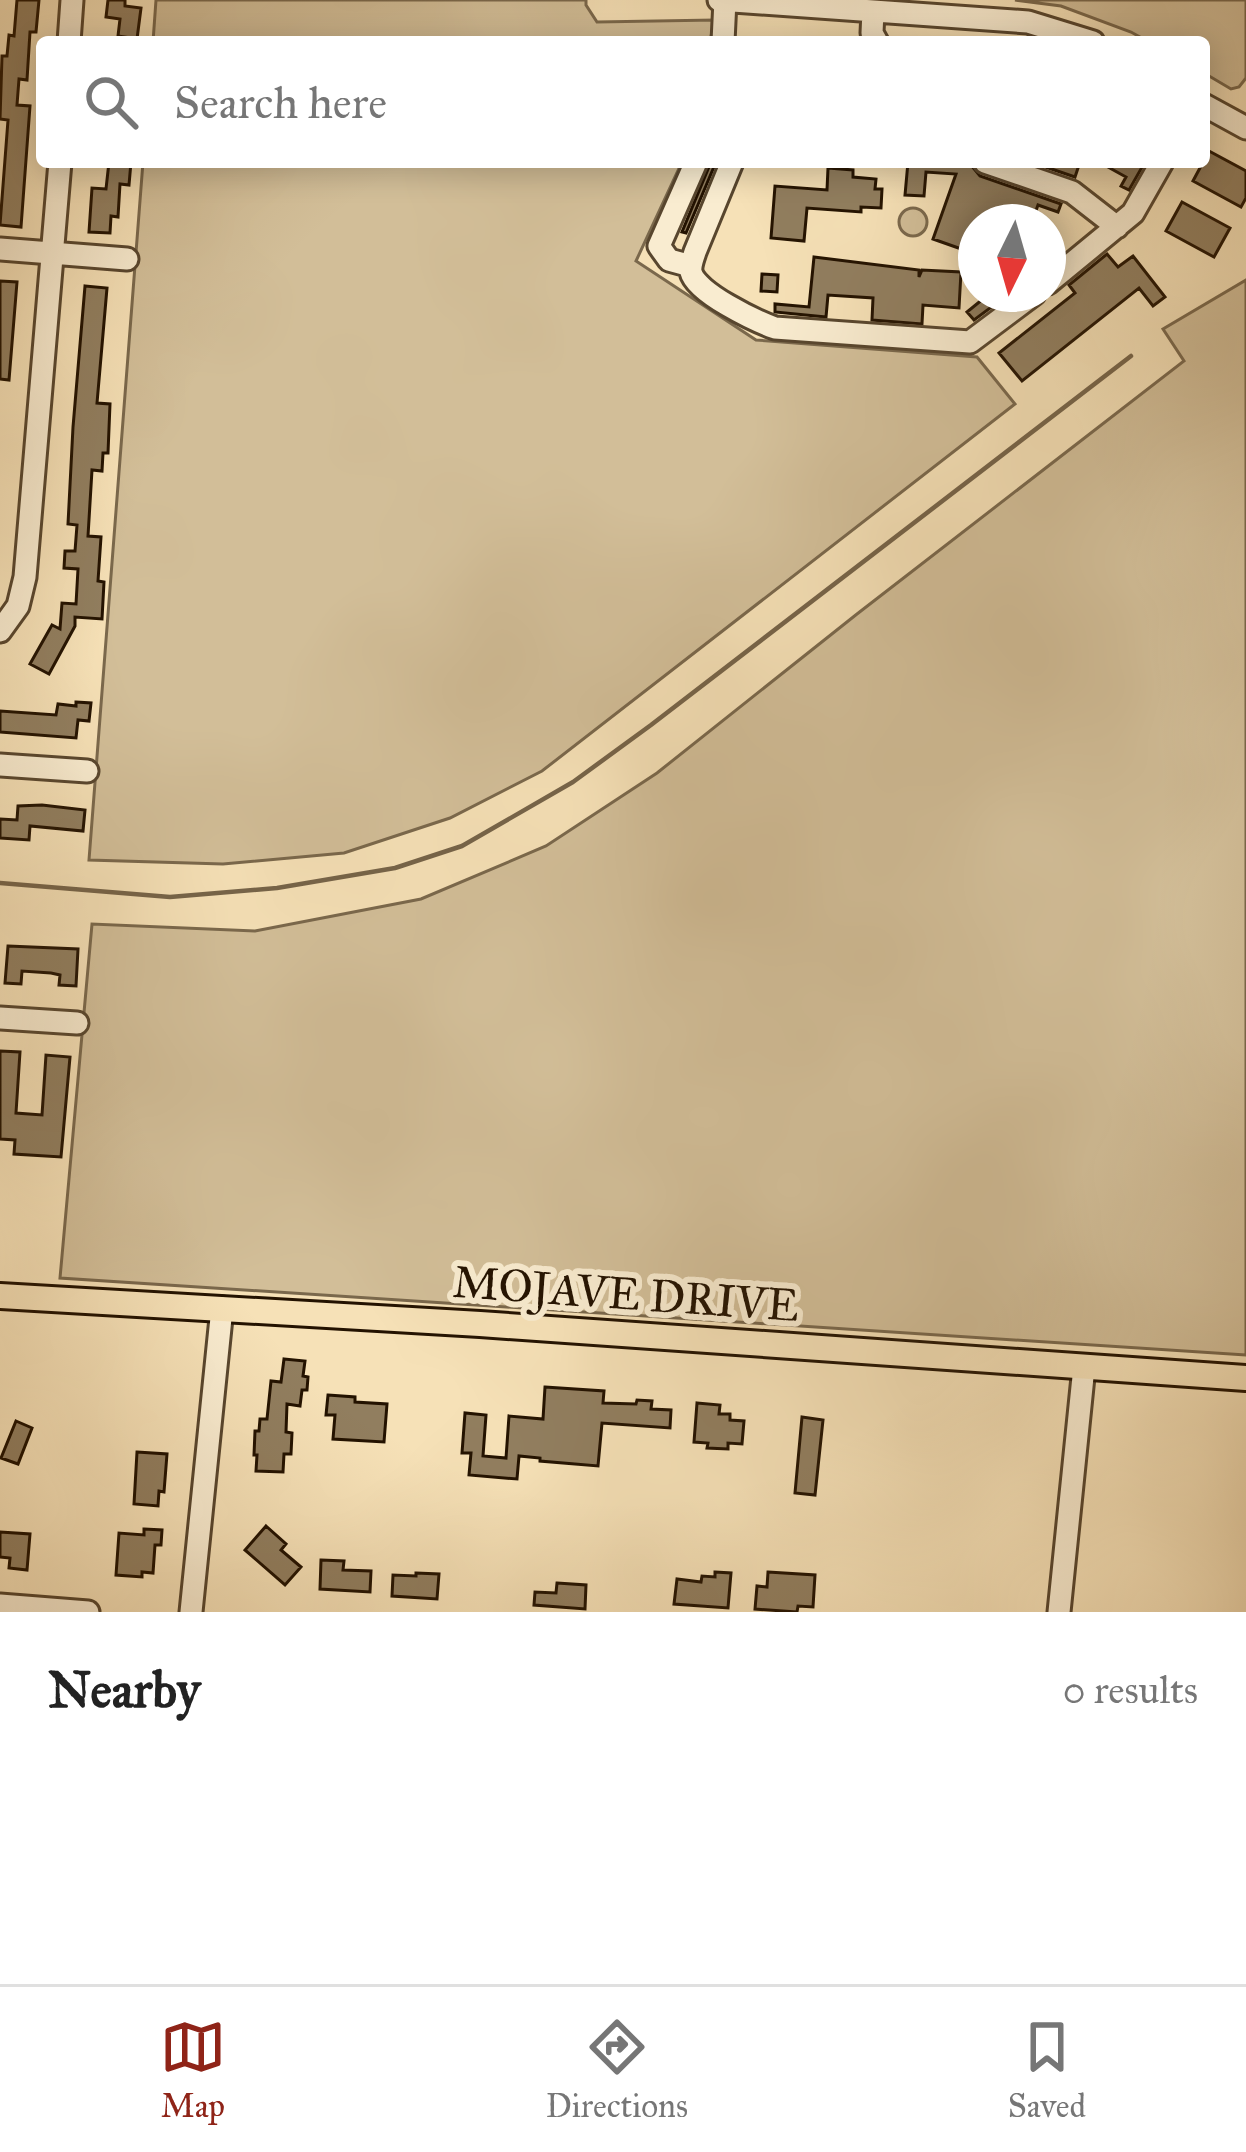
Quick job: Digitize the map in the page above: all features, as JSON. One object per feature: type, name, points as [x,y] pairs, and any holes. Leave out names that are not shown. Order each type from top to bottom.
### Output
[{"type":"main road","name":"MOJAVE DRIVE","points":[[0,1296],[1246,1378]]},
{"type":"street","points":[[69,36],[72,0]]},
{"type":"street","points":[[723,36],[722,0],[744,1],[872,32],[1028,22],[1074,36]]},
{"type":"street","points":[[1210,107],[1242,117]]},
{"type":"street","points":[[0,631],[18,606],[26,577],[60,168]]},
{"type":"street","points":[[691,266],[669,260],[659,246],[693,168]]},
{"type":"street","points":[[730,168],[691,266],[692,277],[756,322],[776,328],[970,342],[1010,312]]},
{"type":"street","points":[[1002,168],[1072,192],[1118,227]]},
{"type":"street","points":[[1066,269],[1133,213],[1159,168]]},
{"type":"street","points":[[0,249],[127,259]]},
{"type":"street","points":[[0,765],[87,771]]},
{"type":"street","points":[[0,1018],[77,1023]]},
{"type":"street","points":[[191,1612],[222,1308]]},
{"type":"street","points":[[1059,1612],[1084,1367]]},
{"type":"street","points":[[0,1605],[88,1612]]},
{"type":"shaded area","points":[[156,0],[586,0],[597,22],[714,20],[711,36],[153,36]]},
{"type":"shaded area","points":[[1015,0],[1246,0],[1246,78],[1231,89],[1210,77],[1210,36],[1138,36],[1061,6]]},
{"type":"shaded area","points":[[143,168],[679,168],[636,261],[756,340],[977,357],[1015,404],[542,771],[450,818],[344,853],[223,864],[89,860]]},
{"type":"shaded area","points":[[913,208],[923,212],[927,222],[923,232],[913,236],[903,232],[899,222],[903,212]]},
{"type":"shaded area","points":[[1246,280],[1246,1355],[60,1278],[92,924],[255,931],[421,899],[546,846],[657,773],[1184,361],[1163,329]]},
{"type":"building","points":[[17,0],[39,0],[36,32],[30,32],[27,80],[19,79],[17,105],[30,106],[21,227],[0,225],[8,120],[0,119],[2,56],[7,56],[9,35],[14,36]]},
{"type":"building","points":[[108,0],[125,0],[125,6],[141,8],[137,36],[118,36],[120,19],[106,17]]},
{"type":"building","points":[[1210,152],[1246,171],[1246,198],[1241,207],[1193,181],[1200,168],[1210,168]]},
{"type":"building","points":[[108,168],[130,168],[129,185],[120,184],[118,217],[111,216],[110,233],[89,232],[92,188],[106,189]]},
{"type":"building","points":[[709,168],[713,168],[686,233],[682,232]]},
{"type":"building","points":[[828,168],[853,170],[853,177],[876,179],[875,189],[882,189],[881,208],[861,207],[861,212],[807,208],[804,241],[771,238],[775,186],[827,190]]},
{"type":"building","points":[[907,168],[973,168],[980,176],[1061,204],[958,204],[958,248],[933,239],[956,174],[926,172],[924,196],[905,195]]},
{"type":"building","points":[[1049,168],[1078,168],[1075,177]]},
{"type":"building","points":[[1110,168],[1142,168],[1129,190],[1121,186],[1126,177]]},
{"type":"building","points":[[1182,202],[1230,228],[1214,257],[1166,231]]},
{"type":"building","points":[[1107,254],[1118,267],[1133,256],[1165,297],[1153,306],[1139,288],[1022,381],[999,353],[1051,312],[1066,312],[1066,300],[1075,293],[1069,285]]},
{"type":"building","points":[[814,257],[919,270],[919,277],[922,270],[958,272],[958,308],[923,305],[922,324],[872,320],[873,298],[828,295],[826,317],[775,312],[775,304],[809,307]]},
{"type":"building","points":[[762,274],[778,275],[777,292],[761,291]]},
{"type":"building","points":[[0,281],[17,282],[9,380],[0,379]]},
{"type":"building","points":[[85,286],[107,288],[97,403],[110,404],[108,453],[103,453],[102,471],[92,470],[88,536],[101,537],[102,619],[75,617],[75,626],[49,674],[30,664],[52,625],[60,629],[62,603],[76,604],[78,569],[64,568],[65,551],[75,551],[77,525],[68,524]]},
{"type":"building","points":[[76,702],[91,703],[89,721],[78,720],[76,738],[0,732],[0,711],[56,715],[58,704],[76,706]]},
{"type":"building","points":[[18,806],[85,810],[83,831],[30,826],[29,840],[0,838],[0,819],[17,820]]},
{"type":"building","points":[[8,946],[78,949],[76,986],[59,985],[60,975],[22,971],[21,984],[5,983]]},
{"type":"building","points":[[0,1051],[20,1052],[16,1113],[42,1115],[46,1055],[70,1057],[61,1157],[14,1154],[15,1140],[0,1139]]},
{"type":"building","points":[[284,1359],[305,1361],[303,1376],[308,1377],[300,1406],[287,1404],[291,1454],[284,1454],[283,1472],[256,1471],[255,1431],[259,1431],[260,1419],[267,1419],[271,1381],[281,1382]]},
{"type":"building","points":[[545,1387],[604,1391],[603,1403],[652,1401],[651,1409],[671,1410],[670,1428],[602,1423],[598,1466],[519,1456],[517,1479],[469,1475],[471,1453],[462,1453],[465,1413],[486,1415],[483,1456],[506,1458],[509,1416],[543,1419]]},
{"type":"building","points":[[328,1395],[387,1404],[384,1442],[333,1439],[335,1415],[326,1415]]},
{"type":"building","points":[[697,1403],[720,1405],[719,1414],[744,1421],[742,1444],[728,1443],[728,1449],[694,1442]]},
{"type":"building","points":[[802,1417],[823,1420],[815,1495],[795,1493]]},
{"type":"building","points":[[16,1421],[32,1428],[18,1464],[1,1458]]},
{"type":"building","points":[[137,1452],[167,1454],[158,1506],[134,1504]]},
{"type":"building","points":[[266,1526],[286,1544],[281,1550],[301,1567],[285,1585],[245,1550]]},
{"type":"building","points":[[144,1529],[162,1530],[161,1545],[155,1545],[153,1573],[116,1575],[119,1533],[144,1535]]},
{"type":"building","points":[[0,1532],[30,1534],[27,1570],[9,1568],[10,1558],[0,1557]]},
{"type":"building","points":[[321,1560],[344,1561],[343,1570],[371,1571],[370,1592],[320,1589]]},
{"type":"building","points":[[715,1572],[731,1573],[728,1608],[674,1604],[677,1579],[701,1582],[702,1576],[715,1577]]},
{"type":"building","points":[[768,1572],[815,1575],[813,1607],[798,1606],[797,1612],[755,1609],[757,1586],[767,1587]]},
{"type":"building","points":[[439,1574],[437,1599],[392,1596],[393,1575]]},
{"type":"building","points":[[557,1583],[586,1585],[585,1609],[534,1605],[535,1592],[556,1593]]},
{"type":"waterway","points":[[0,883],[170,897],[277,888],[395,868],[462,846],[573,782],[651,725],[1131,356]]}]
